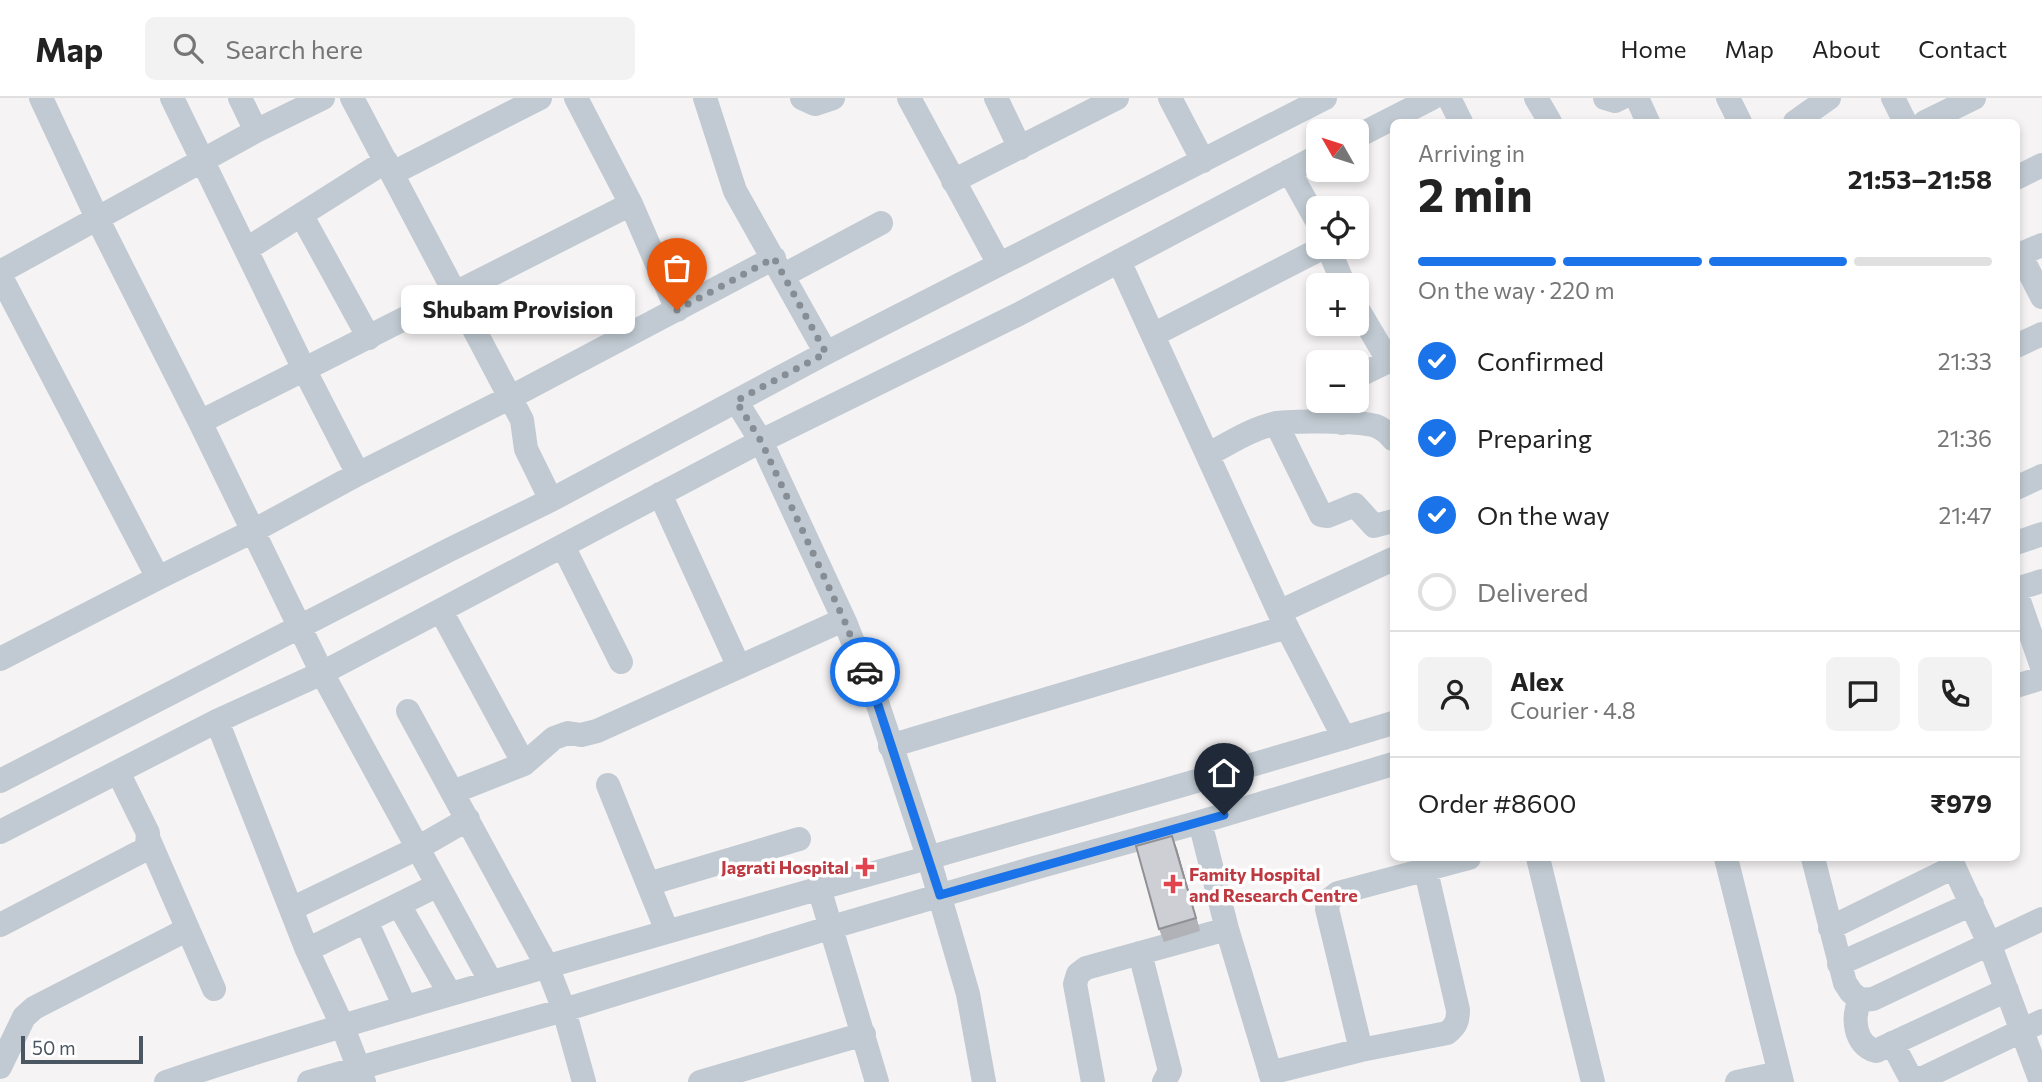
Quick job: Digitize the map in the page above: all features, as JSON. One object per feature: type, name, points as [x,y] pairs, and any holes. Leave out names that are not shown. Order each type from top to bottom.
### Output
[{"type":"street","points":[[41,98],[98,220],[322,673],[436,886],[491,982]]},
{"type":"street","points":[[172,98],[358,474]]},
{"type":"street","points":[[240,98],[256,131]]},
{"type":"street","points":[[158,578],[0,273],[256,131],[323,98]]},
{"type":"street","points":[[352,98],[511,397],[522,420],[526,449],[551,500]]},
{"type":"street","points":[[247,249],[389,167],[540,98]]},
{"type":"street","points":[[705,98],[735,191],[826,353]]},
{"type":"street","points":[[802,98],[815,104],[833,98]]},
{"type":"street","points":[[909,98],[999,264]]},
{"type":"street","points":[[996,98],[1020,148]]},
{"type":"street","points":[[953,181],[1117,98]]},
{"type":"street","points":[[1170,98],[1203,161]]},
{"type":"street","points":[[0,781],[551,500],[826,353],[1325,98]]},
{"type":"street","points":[[1391,119],[1432,98]]},
{"type":"street","points":[[1448,98],[1459,119]]},
{"type":"street","points":[[1536,98],[1548,119]]},
{"type":"street","points":[[1605,98],[1621,98]]},
{"type":"street","points":[[1637,98],[1647,119]]},
{"type":"street","points":[[1728,98],[1738,119]]},
{"type":"street","points":[[1799,119],[1829,98]]},
{"type":"street","points":[[1893,98],[1904,119]]},
{"type":"street","points":[[1931,119],[1974,98]]},
{"type":"street","points":[[582,100],[677,310]]},
{"type":"street","points":[[1369,130],[1390,120]]},
{"type":"street","points":[[0,832],[217,721],[322,673],[761,441],[1019,314],[1306,162]]},
{"type":"street","points":[[2020,176],[2042,165]]},
{"type":"street","points":[[1289,171],[1306,201]]},
{"type":"street","points":[[200,422],[631,204]]},
{"type":"street","points":[[302,216],[369,338]]},
{"type":"street","points":[[0,659],[253,531],[677,310],[881,223]]},
{"type":"street","points":[[2026,252],[2042,297]]},
{"type":"street","points":[[1153,335],[1306,257]]},
{"type":"street","points":[[1119,261],[1283,620],[1344,738]]},
{"type":"street","points":[[1369,326],[1390,359],[1369,370]]},
{"type":"street","points":[[2020,344],[2042,334]]},
{"type":"street","points":[[736,401],[761,441],[843,620],[877,702],[928,856],[968,994],[984,1082]]},
{"type":"street","points":[[1209,454],[1252,430],[1276,423],[1336,413]]},
{"type":"street","points":[[1344,413],[1386,431],[1390,436]]},
{"type":"street","points":[[1276,423],[1321,515],[1328,516],[1355,505],[1374,526],[1390,522]]},
{"type":"street","points":[[2020,486],[2042,476]]},
{"type":"street","points":[[660,494],[739,667]]},
{"type":"street","points":[[2020,542],[2042,534]]},
{"type":"street","points":[[564,546],[621,662]]},
{"type":"street","points":[[890,746],[1283,620],[1390,561]]},
{"type":"street","points":[[2020,589],[2042,581]]},
{"type":"street","points":[[2020,602],[2042,667]]},
{"type":"street","points":[[441,611],[524,764]]},
{"type":"street","points":[[453,792],[524,764],[554,738],[568,733],[582,735],[597,731],[843,620]]},
{"type":"street","points":[[2020,685],[2042,678]]},
{"type":"street","points":[[408,711],[547,966],[565,1010],[584,1082]]},
{"type":"street","points":[[217,721],[307,950],[362,1075]]},
{"type":"street","points":[[166,1082],[342,1025],[928,856],[1037,828],[1390,724]]},
{"type":"street","points":[[309,1082],[362,1075],[832,927],[1390,765]]},
{"type":"street","points":[[118,772],[214,989]]},
{"type":"street","points":[[608,785],[667,932]]},
{"type":"street","points":[[291,909],[416,849],[468,819]]},
{"type":"street","points":[[1200,822],[1227,929],[1271,1078],[1361,1050],[1447,1032],[1454,1027],[1458,1019],[1426,871]]},
{"type":"street","points":[[0,925],[142,851],[149,839]]},
{"type":"street","points":[[648,884],[799,839]]},
{"type":"street","points":[[1361,1050],[1327,909],[1329,900],[1338,893],[1459,861]]},
{"type":"street","points":[[1539,861],[1593,1082]]},
{"type":"street","points":[[1727,861],[1781,1078],[1737,1082]]},
{"type":"street","points":[[1815,861],[1845,983],[1860,1000],[1873,999],[2042,919]]},
{"type":"street","points":[[1830,928],[1952,862],[2007,990],[2032,1026],[2041,1082]]},
{"type":"street","points":[[307,950],[436,886]]},
{"type":"street","points":[[819,888],[877,1082]]},
{"type":"street","points":[[1839,964],[1972,904]]},
{"type":"street","points":[[398,905],[450,994]]},
{"type":"street","points":[[366,921],[405,1007]]},
{"type":"street","points":[[0,1067],[24,1017],[34,1008],[188,929]]},
{"type":"street","points":[[1093,1082],[1075,984],[1078,974],[1086,968],[1227,929]]},
{"type":"street","points":[[1140,953],[1170,1071],[1164,1082]]},
{"type":"street","points":[[1860,1000],[1854,1013],[1855,1023],[1861,1041],[1868,1049],[1876,1051],[2007,990]]},
{"type":"street","points":[[1892,1043],[1909,1076],[1921,1079],[2032,1026]]},
{"type":"street","points":[[700,1082],[769,1073],[864,1034]]},
{"type":"building","points":[[1172,836],[1196,918],[1159,929],[1136,846]]},
{"type":"way so far","points":[[677,310],[774,258],[826,353],[736,401],[761,441],[845,622],[865,672]]},
{"type":"place","name":"Shubam Provision","points":[[677,310]]},
{"type":"place","name":"Jagrati Hospital","points":[[865,867]]},
{"type":"place","name":"Famity Hospital and Research Centre","points":[[1173,884]]},
{"type":"route","points":[[865,672],[940,895],[1224,815]]}]
